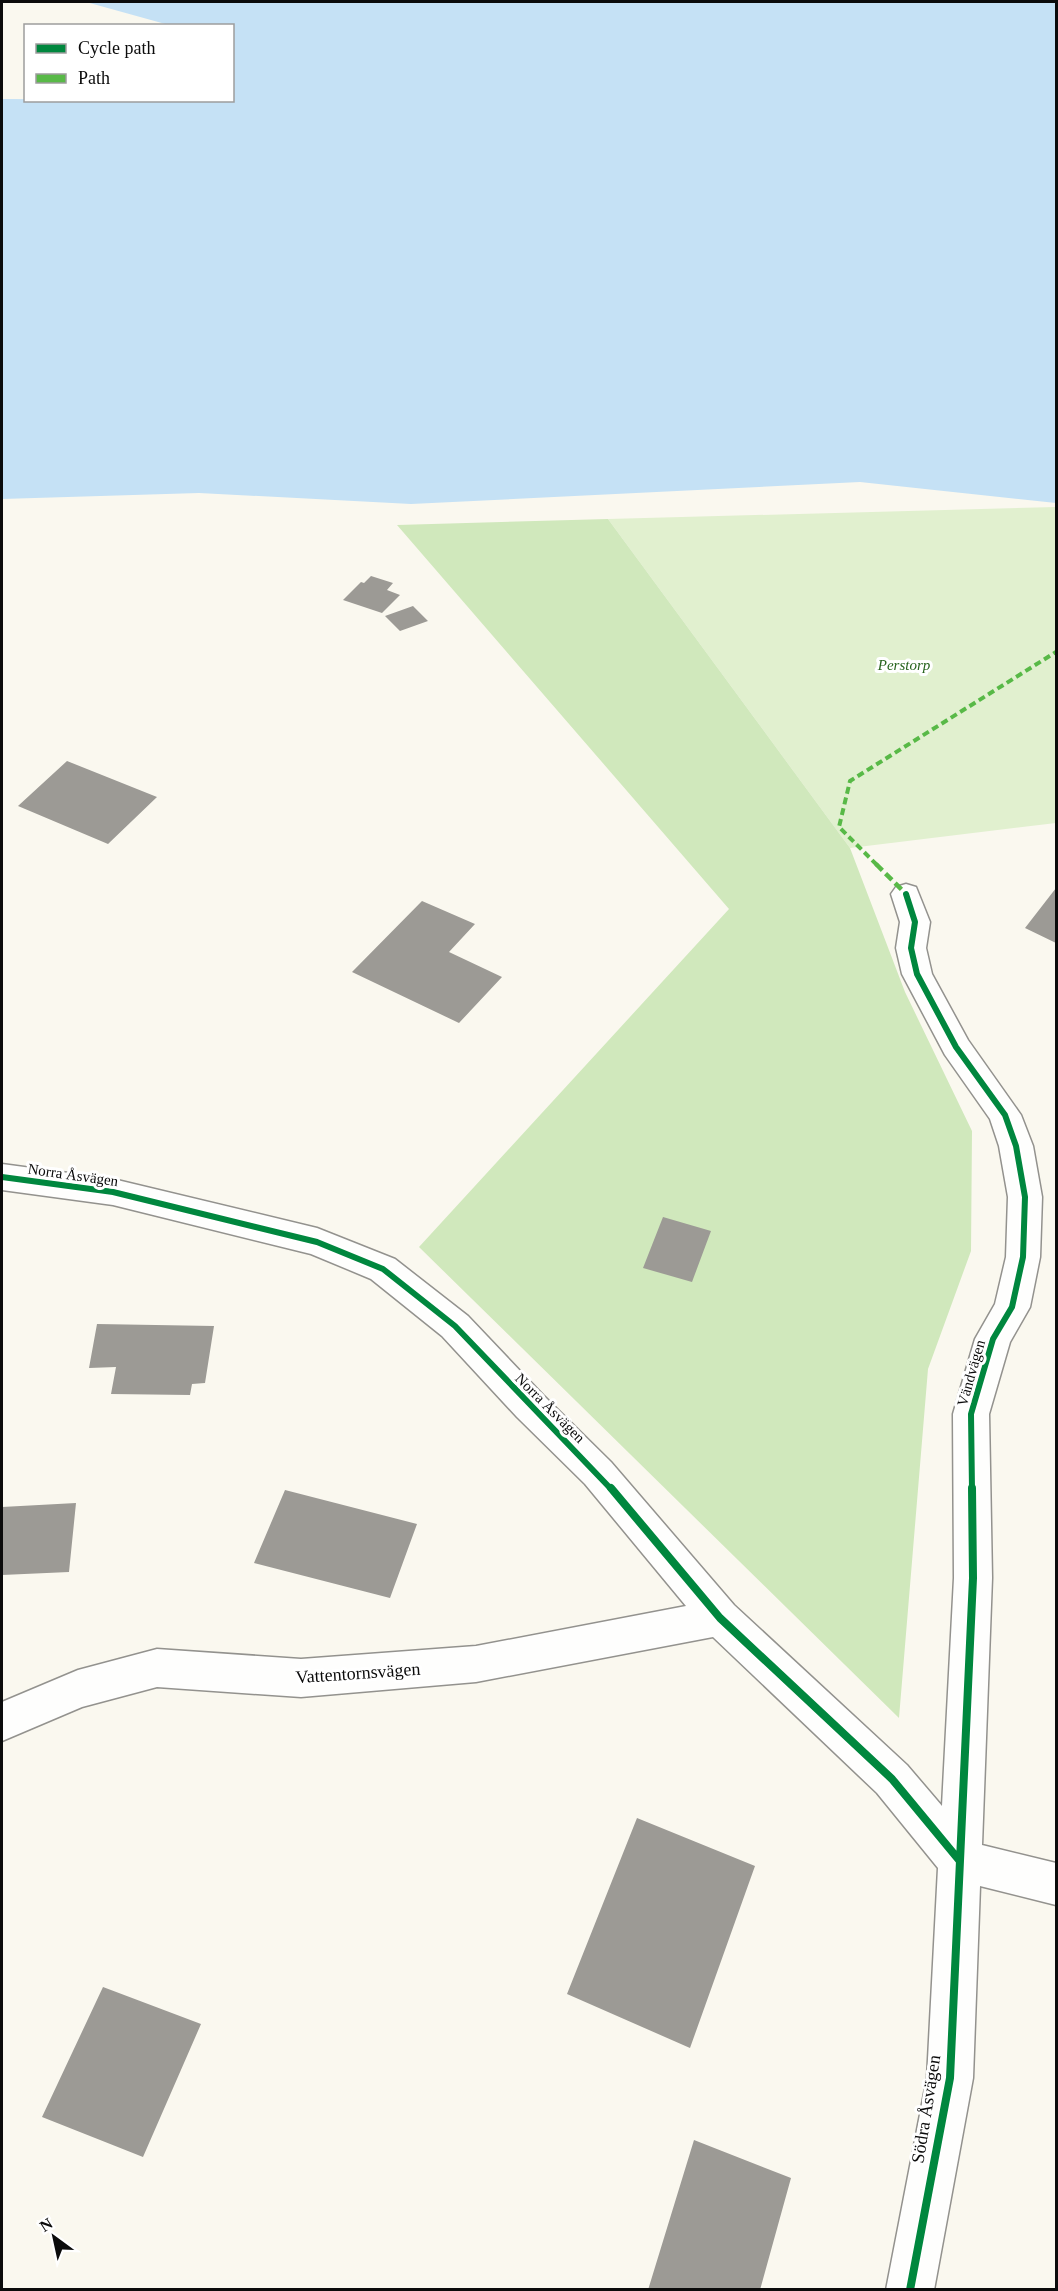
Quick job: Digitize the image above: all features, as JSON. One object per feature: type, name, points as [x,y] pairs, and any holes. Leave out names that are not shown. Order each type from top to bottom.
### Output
[{"type":"street","name":"Vändvägen","points":[[906,894],[915,922],[911,948],[917,974],[956,1047],[1005,1115],[1016,1146],[1025,1197],[1023,1257],[1012,1307],[993,1339],[971,1414],[973,1578],[959,1860]]},
{"type":"street","name":"Norra Åsvägen","points":[[2,1177],[113,1192],[317,1242],[383,1269],[455,1326],[530,1406],[598,1473],[720,1618],[892,1779],[959,1860]]},
{"type":"street","name":"Vattentornsvägen","points":[[2,1722],[78,1689],[158,1668],[301,1678],[476,1664],[720,1618]]},
{"type":"street","points":[[959,1860],[1056,1884]]},
{"type":"street","name":"Södra Åsvägen","points":[[910,2289],[950,2078],[959,1860]]},
{"type":"green space","name":"Perstorp","points":[[1056,507],[1056,823],[850,848],[608,519]]},
{"type":"green space","points":[[608,519],[850,848],[905,992],[972,1131],[971,1251],[928,1369],[899,1718],[419,1247],[729,909],[397,525]]},
{"type":"water","points":[[86,2],[1056,2],[1056,503],[860,482],[411,504],[199,493],[2,499],[2,99],[24,99],[24,102],[234,102],[234,24],[165,24]]},
{"type":"building","points":[[371,576],[393,583],[387,590],[400,595],[382,613],[343,600],[361,582],[364,583]]},
{"type":"building","points":[[413,606],[428,621],[400,631],[385,616]]},
{"type":"building","points":[[67,761],[157,797],[108,844],[18,806]]},
{"type":"building","points":[[1056,888],[1056,943],[1025,928]]},
{"type":"building","points":[[422,901],[475,924],[449,952],[502,977],[459,1023],[352,972]]},
{"type":"building","points":[[663,1217],[711,1231],[692,1282],[643,1268]]},
{"type":"building","points":[[97,1324],[214,1326],[205,1383],[192,1384],[190,1395],[111,1394],[116,1367],[89,1368]]},
{"type":"building","points":[[285,1490],[417,1524],[390,1598],[254,1563]]},
{"type":"building","points":[[76,1503],[69,1572],[2,1575],[2,1507]]},
{"type":"building","points":[[637,1818],[755,1866],[690,2048],[567,1994]]},
{"type":"building","points":[[103,1987],[201,2024],[143,2157],[42,2117]]},
{"type":"building","points":[[694,2140],[791,2178],[760,2290],[648,2290]]},
{"type":"marked path","points":[[906,894],[839,827],[850,781],[1056,652]]},
{"type":"cycle path","points":[[906,894],[915,922],[911,948],[917,974],[956,1047],[1005,1115],[1016,1146],[1025,1197],[1023,1257],[1012,1307],[993,1339],[971,1414],[973,1578],[950,2078],[910,2290]]},
{"type":"cycle path","points":[[2,1177],[113,1192],[317,1242],[383,1269],[455,1326],[530,1406],[598,1473],[720,1618],[892,1779],[959,1860]]}]
